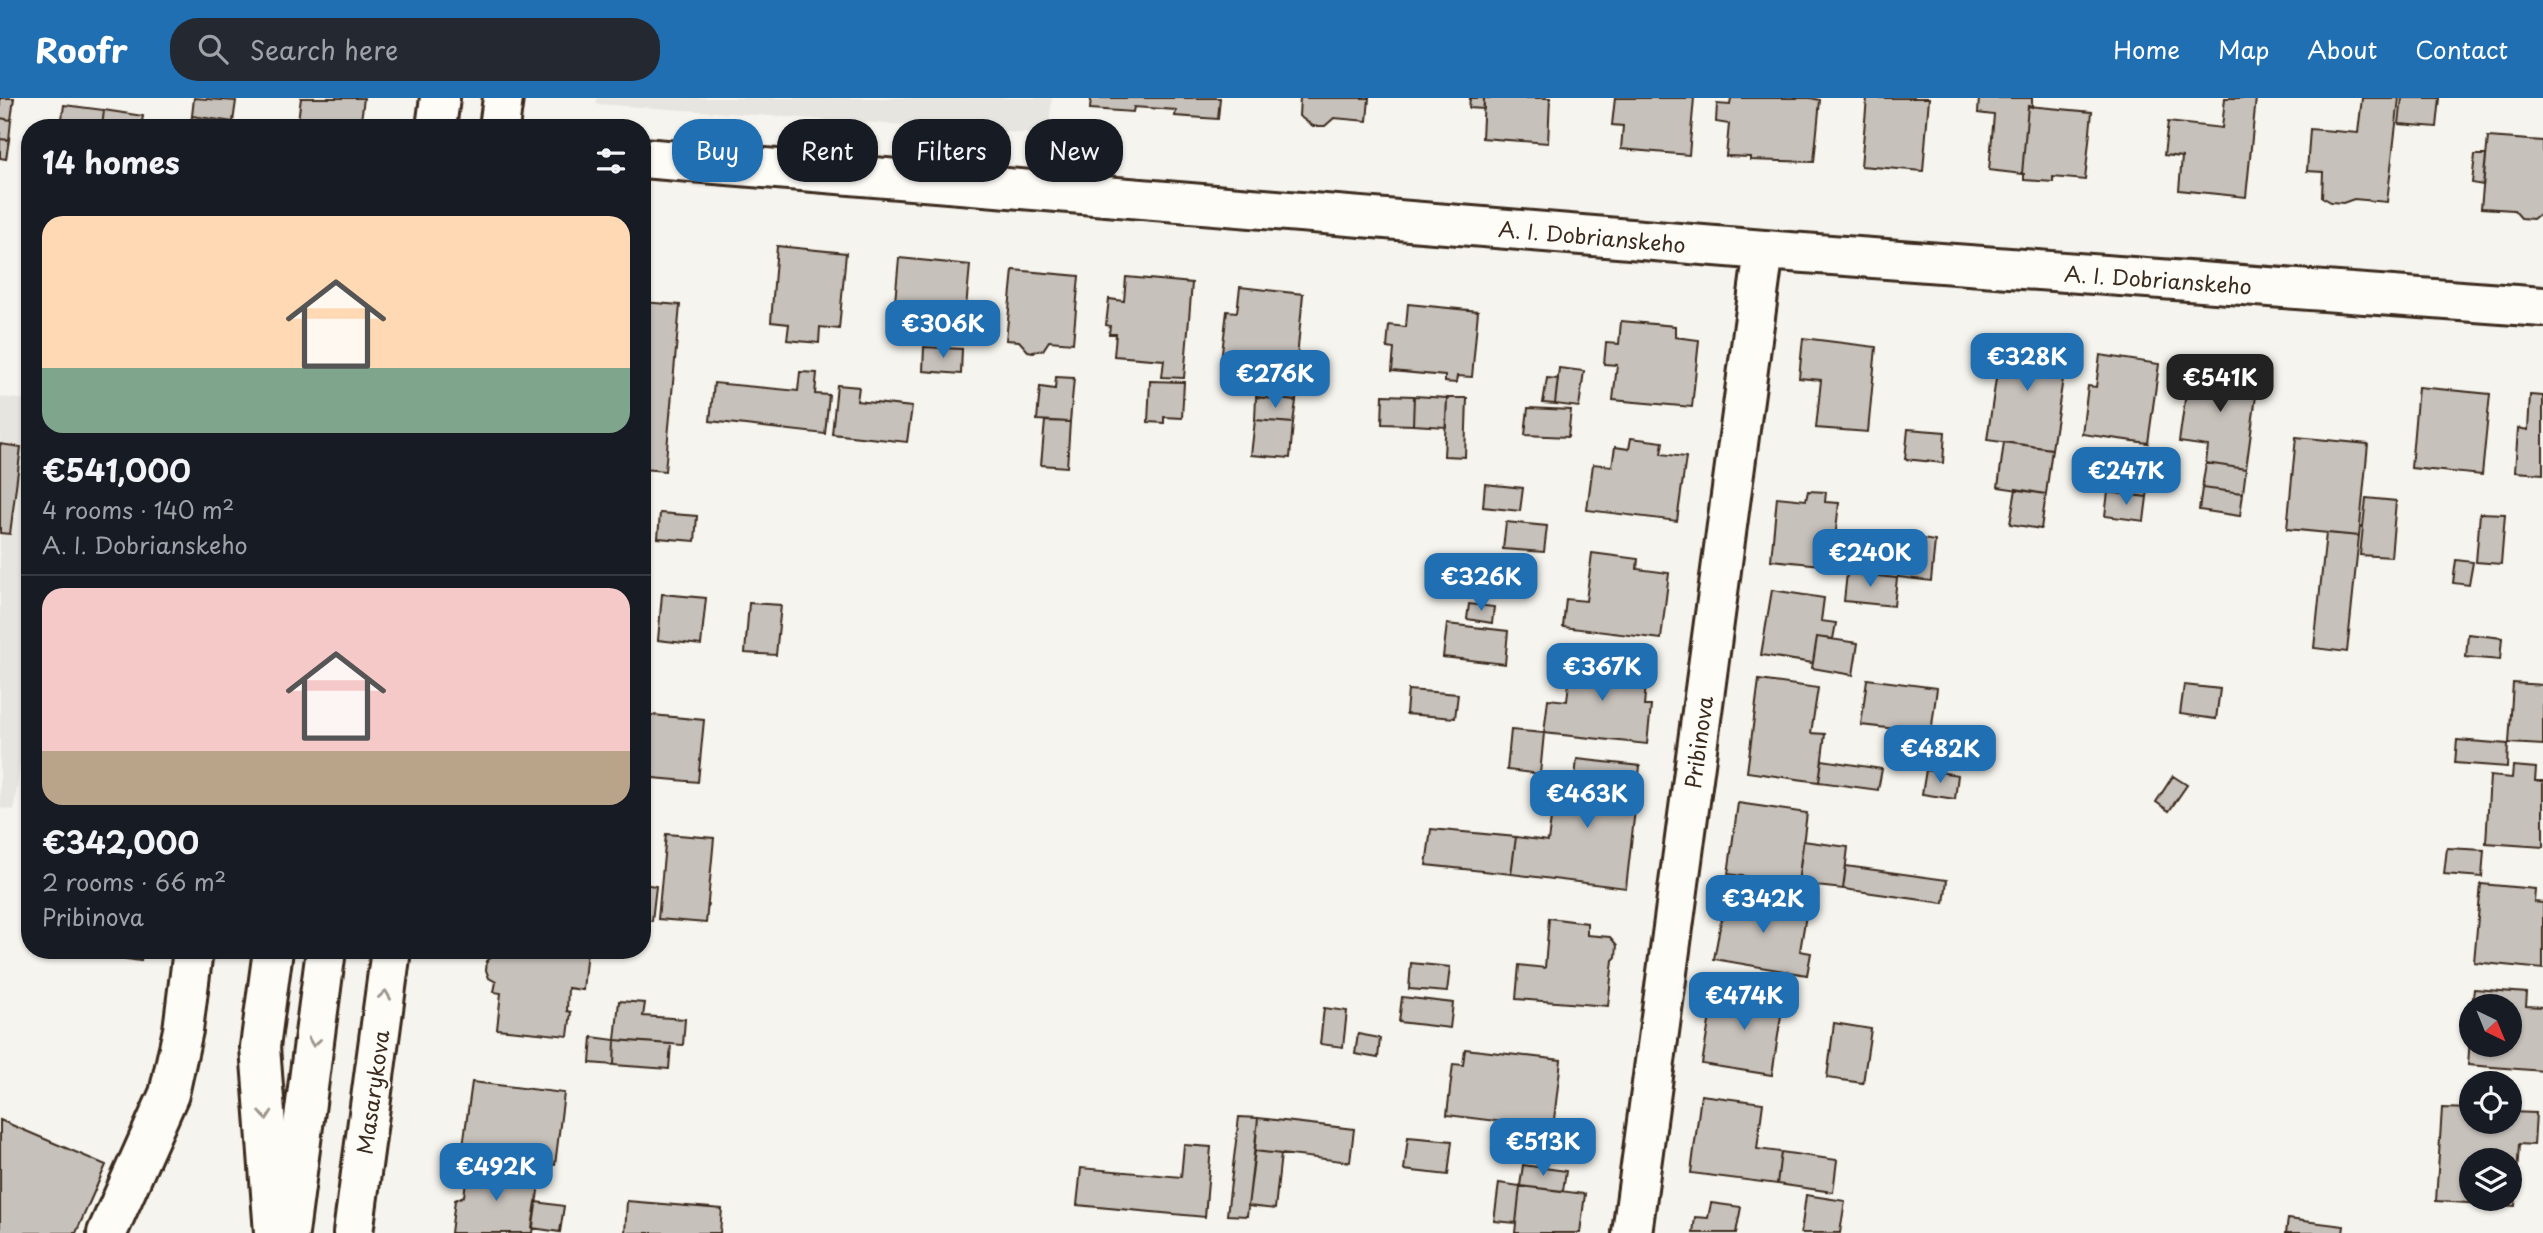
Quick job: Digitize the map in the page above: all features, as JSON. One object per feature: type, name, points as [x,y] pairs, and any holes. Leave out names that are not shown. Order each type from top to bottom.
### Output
[{"type":"street","points":[[437,119],[440,98]]},
{"type":"street","points":[[500,119],[503,98]]},
{"type":"street","name":"A. I. Dobrianskeho","points":[[651,159],[1765,250],[2543,307]]},
{"type":"street","name":"Pribinova","points":[[1632,1233],[1765,250]]},
{"type":"street","points":[[107,1233],[169,1094],[183,1030],[192,959]]},
{"type":"street","points":[[272,959],[260,1047],[274,1233]]},
{"type":"street","points":[[289,1233],[325,959]]},
{"type":"street","name":"Masarykova","points":[[353,1233],[390,959]]},
{"type":"shaded area","points":[[597,98],[1052,98],[1050,119],[1025,119],[1025,133],[1011,132],[1011,119],[892,119],[892,124],[878,123],[878,119],[815,119],[596,104]]},
{"type":"shaded area","points":[[0,397],[21,399],[21,754],[14,810],[0,808]]},
{"type":"building","points":[[0,98],[14,98],[11,120],[0,118]]},
{"type":"building","points":[[194,98],[236,101],[233,119],[192,116]]},
{"type":"building","points":[[301,98],[364,98],[361,119],[298,119]]},
{"type":"building","points":[[1091,98],[1220,98],[1218,119],[1175,116],[1176,110],[1134,107],[1133,112],[1090,109]]},
{"type":"building","points":[[1300,98],[1369,98],[1367,121],[1334,118],[1325,126],[1313,126],[1299,116]]},
{"type":"building","points":[[1470,98],[1484,98],[1484,109],[1469,108]]},
{"type":"building","points":[[1484,98],[1550,98],[1548,143],[1482,138]]},
{"type":"building","points":[[1615,98],[1694,98],[1689,155],[1621,149],[1623,126],[1612,125]]},
{"type":"building","points":[[1731,98],[1820,100],[1814,162],[1750,160],[1750,157],[1726,156],[1729,124],[1716,122],[1717,104],[1730,105]]},
{"type":"building","points":[[1867,98],[1929,98],[1923,171],[1861,166]]},
{"type":"building","points":[[1979,98],[2032,98],[2032,107],[2028,106],[2022,174],[1989,170],[1994,115],[1978,113]]},
{"type":"building","points":[[2225,98],[2256,98],[2246,197],[2179,190],[2182,157],[2164,155],[2168,122],[2222,128]]},
{"type":"building","points":[[2362,98],[2399,98],[2387,202],[2354,199],[2343,203],[2331,202],[2322,197],[2323,172],[2307,171],[2310,129],[2358,133]]},
{"type":"building","points":[[2402,98],[2440,98],[2437,127],[2399,124]]},
{"type":"building","points":[[64,105],[104,110],[103,119],[62,119]]},
{"type":"building","points":[[2028,106],[2092,112],[2085,180],[2053,177],[2053,182],[2024,180],[2022,174]]},
{"type":"building","points":[[104,110],[143,116],[142,119],[103,119]]},
{"type":"building","points":[[192,116],[212,119],[192,119]]},
{"type":"building","points":[[0,118],[11,120],[9,140],[0,139]]},
{"type":"building","points":[[2488,137],[2543,141],[2543,211],[2533,219],[2521,218],[2514,210],[2481,208]]},
{"type":"building","points":[[0,139],[9,140],[6,159],[0,158]]},
{"type":"building","points":[[2475,155],[2486,155],[2483,185],[2472,183]]},
{"type":"building","points":[[777,246],[846,253],[839,329],[820,327],[819,343],[787,340],[789,324],[771,322]]},
{"type":"building","points":[[899,258],[970,265],[963,340],[943,339],[944,329],[893,324]]},
{"type":"building","points":[[1013,270],[1079,276],[1073,343],[1049,341],[1043,350],[1033,352],[1028,351],[1019,341],[1006,340]]},
{"type":"building","points":[[1126,277],[1192,283],[1184,378],[1162,377],[1164,360],[1114,356],[1116,334],[1109,334],[1110,326],[1106,325],[1109,299],[1124,301]]},
{"type":"building","points":[[1240,287],[1303,294],[1296,369],[1221,361],[1227,311],[1237,312]]},
{"type":"building","points":[[651,303],[680,305],[665,471],[651,470]]},
{"type":"building","points":[[1408,304],[1478,311],[1472,377],[1457,376],[1456,383],[1445,382],[1445,376],[1392,371],[1394,349],[1387,348],[1389,325],[1406,327]]},
{"type":"building","points":[[1621,321],[1675,326],[1675,337],[1699,340],[1692,407],[1613,400],[1617,365],[1604,364],[1606,343],[1619,344]]},
{"type":"building","points":[[1803,338],[1876,347],[1868,432],[1816,428],[1821,380],[1799,378]]},
{"type":"building","points":[[2002,338],[2068,347],[2052,449],[1987,440]]},
{"type":"building","points":[[924,347],[962,349],[961,374],[923,371]]},
{"type":"building","points":[[2100,355],[2159,364],[2148,443],[2082,434],[2088,386],[2096,387]]},
{"type":"building","points":[[2190,364],[2259,374],[2246,469],[2206,463],[2208,446],[2179,442]]},
{"type":"building","points":[[1260,365],[1299,369],[1296,401],[1256,397]]},
{"type":"building","points":[[1559,368],[1584,371],[1579,407],[1555,404]]},
{"type":"building","points":[[800,372],[817,373],[815,394],[829,395],[825,434],[710,421],[714,383],[798,391]]},
{"type":"building","points":[[1056,377],[1074,378],[1070,422],[1037,420],[1040,387],[1055,389]]},
{"type":"building","points":[[1547,378],[1558,379],[1555,404],[1543,403]]},
{"type":"building","points":[[1150,381],[1184,382],[1182,418],[1164,417],[1164,423],[1148,422]]},
{"type":"building","points":[[837,385],[859,387],[857,401],[912,407],[907,442],[832,434]]},
{"type":"building","points":[[2418,387],[2490,394],[2482,475],[2411,468]]},
{"type":"building","points":[[1383,395],[1414,396],[1413,425],[1382,424]]},
{"type":"building","points":[[2530,395],[2543,396],[2543,474],[2515,472],[2518,428],[2528,430]]},
{"type":"building","points":[[1414,396],[1447,398],[1446,427],[1413,425]]},
{"type":"building","points":[[1256,397],[1296,401],[1293,423],[1255,420]]},
{"type":"building","points":[[1447,398],[1467,398],[1465,457],[1444,456]]},
{"type":"building","points":[[1528,408],[1571,410],[1568,437],[1525,435]]},
{"type":"building","points":[[1255,420],[1293,423],[1290,458],[1251,455]]},
{"type":"building","points":[[1045,421],[1070,422],[1067,467],[1041,465]]},
{"type":"building","points":[[1908,429],[1945,432],[1943,463],[1905,459]]},
{"type":"building","points":[[2296,437],[2368,444],[2359,536],[2287,529]]},
{"type":"building","points":[[1631,438],[1663,442],[1661,454],[1686,457],[1677,521],[1587,510],[1593,464],[1612,466],[1615,447],[1629,449]]},
{"type":"building","points":[[2004,442],[2052,449],[2046,494],[1998,487]]},
{"type":"building","points":[[0,444],[21,447],[10,534],[0,533]]},
{"type":"building","points":[[2206,463],[2246,469],[2243,493],[2202,488]]},
{"type":"building","points":[[2112,470],[2150,475],[2147,497],[2108,492]]},
{"type":"building","points":[[1485,484],[1523,488],[1520,511],[1483,507]]},
{"type":"building","points":[[2202,488],[2243,493],[2240,516],[2199,510]]},
{"type":"building","points":[[2016,489],[2046,494],[2041,529],[2010,524]]},
{"type":"building","points":[[1808,491],[1826,492],[1825,502],[1839,503],[1832,566],[1771,560],[1777,497],[1806,500]]},
{"type":"building","points":[[2108,492],[2147,497],[2144,521],[2105,516]]},
{"type":"building","points":[[2366,498],[2396,501],[2391,557],[2360,555]]},
{"type":"building","points":[[660,513],[697,516],[695,541],[658,538]]},
{"type":"building","points":[[2480,513],[2505,514],[2501,564],[2476,562]]},
{"type":"building","points":[[1506,522],[1547,526],[1544,552],[1503,549]]},
{"type":"building","points":[[2326,533],[2359,536],[2347,652],[2314,648]]},
{"type":"building","points":[[1903,536],[1935,541],[1931,581],[1898,577]]},
{"type":"building","points":[[1592,553],[1638,559],[1637,569],[1669,573],[1661,639],[1563,627],[1566,599],[1586,601]]},
{"type":"building","points":[[2456,560],[2473,562],[2469,585],[2453,583]]},
{"type":"building","points":[[1847,573],[1897,578],[1894,606],[1844,601]]},
{"type":"building","points":[[1772,590],[1824,598],[1821,621],[1836,623],[1833,639],[1817,637],[1813,663],[1761,655]]},
{"type":"building","points":[[662,594],[706,598],[701,645],[658,640]]},
{"type":"building","points":[[749,603],[781,605],[776,655],[745,653]]},
{"type":"building","points":[[1469,604],[1494,607],[1492,623],[1467,619]]},
{"type":"building","points":[[1447,624],[1508,631],[1505,664],[1443,657]]},
{"type":"building","points":[[2468,634],[2502,638],[2500,660],[2466,657]]},
{"type":"building","points":[[1817,637],[1858,643],[1853,675],[1812,668]]},
{"type":"building","points":[[1572,654],[1617,659],[1616,667],[1647,671],[1644,706],[1651,706],[1647,744],[1544,733],[1548,699],[1567,701]]},
{"type":"building","points":[[1867,679],[1937,688],[1931,733],[1861,725]]},
{"type":"building","points":[[1759,680],[1818,688],[1811,733],[1825,734],[1819,782],[1747,772]]},
{"type":"building","points":[[2513,683],[2543,685],[2543,745],[2509,743]]},
{"type":"building","points":[[2184,685],[2220,689],[2216,719],[2180,714]]},
{"type":"building","points":[[1408,690],[1458,694],[1455,718],[1406,714]]},
{"type":"building","points":[[651,715],[704,720],[698,782],[651,778]]},
{"type":"building","points":[[1511,730],[1544,733],[1540,774],[1507,770]]},
{"type":"building","points":[[2457,740],[2508,744],[2507,767],[2455,763]]},
{"type":"building","points":[[1577,759],[1640,766],[1626,888],[1511,874],[1516,837],[1548,841],[1553,804],[1572,806]]},
{"type":"building","points":[[1822,760],[1882,769],[1878,790],[1819,782]]},
{"type":"building","points":[[2513,766],[2536,768],[2535,781],[2543,781],[2543,847],[2486,843],[2490,776],[2512,778]]},
{"type":"building","points":[[1926,770],[1958,775],[1955,799],[1922,794]]},
{"type":"building","points":[[2173,776],[2187,785],[2169,811],[2156,802]]},
{"type":"building","points":[[1738,803],[1807,813],[1798,884],[1728,874]]},
{"type":"building","points":[[1431,829],[1516,837],[1511,874],[1426,865]]},
{"type":"building","points":[[666,834],[714,838],[706,923],[658,919]]},
{"type":"building","points":[[1803,841],[1848,847],[1843,889],[1798,884]]},
{"type":"building","points":[[2447,848],[2484,850],[2482,877],[2444,874]]},
{"type":"building","points":[[1846,866],[1947,880],[1944,903],[1843,889]]},
{"type":"building","points":[[2481,884],[2535,889],[2534,902],[2543,903],[2543,969],[2474,962]]},
{"type":"building","points":[[651,885],[656,886],[651,921]]},
{"type":"building","points":[[1726,895],[1807,909],[1800,951],[1811,953],[1807,975],[1714,959]]},
{"type":"building","points":[[1549,918],[1587,923],[1587,935],[1610,937],[1617,945],[1608,1006],[1516,999],[1519,965],[1545,968]]},
{"type":"building","points":[[586,959],[583,990],[568,988],[567,1011],[571,1012],[568,1036],[497,1029],[501,993],[494,992],[496,982],[489,978],[487,961]]},
{"type":"building","points":[[1411,963],[1450,967],[1447,992],[1409,989]]},
{"type":"building","points":[[1734,988],[1784,996],[1772,1075],[1702,1064],[1713,998],[1732,1001]]},
{"type":"building","points":[[2474,989],[2527,993],[2526,1006],[2543,1007],[2543,1071],[2468,1065],[2469,1057],[2522,1057],[2522,994],[2473,994]]},
{"type":"building","points":[[1402,997],[1453,1003],[1450,1028],[1399,1022]]},
{"type":"building","points":[[619,1001],[645,1003],[643,1016],[685,1019],[683,1045],[615,1040]]},
{"type":"building","points":[[1324,1008],[1347,1011],[1343,1047],[1320,1044]]},
{"type":"building","points":[[1834,1023],[1871,1029],[1863,1083],[1827,1078]]},
{"type":"building","points":[[1358,1034],[1380,1038],[1378,1058],[1355,1054]]},
{"type":"building","points":[[592,1037],[615,1040],[614,1065],[590,1063]]},
{"type":"building","points":[[615,1040],[671,1044],[669,1069],[614,1065]]},
{"type":"building","points":[[1465,1049],[1561,1060],[1553,1128],[1447,1115],[1453,1064],[1463,1065]]},
{"type":"building","points":[[472,1082],[564,1093],[555,1165],[462,1153]]},
{"type":"building","points":[[1701,1095],[1763,1103],[1757,1149],[1781,1152],[1777,1184],[1691,1173]]},
{"type":"building","points":[[2442,1108],[2459,1109],[2459,1134],[2522,1134],[2522,1112],[2536,1113],[2534,1145],[2519,1144],[2519,1148],[2459,1148],[2459,1202],[2436,1201]]},
{"type":"building","points":[[1239,1117],[1258,1118],[1247,1216],[1227,1215]]},
{"type":"building","points":[[1258,1118],[1354,1129],[1350,1162],[1255,1151]]},
{"type":"building","points":[[0,1120],[106,1165],[76,1233],[0,1233]]},
{"type":"building","points":[[1408,1137],[1452,1141],[1448,1175],[1404,1170]]},
{"type":"building","points":[[1184,1145],[1211,1147],[1205,1217],[1077,1205],[1081,1168],[1181,1177]]},
{"type":"building","points":[[1255,1151],[1281,1154],[1275,1209],[1248,1206]]},
{"type":"building","points":[[1781,1152],[1837,1160],[1833,1192],[1777,1184]]},
{"type":"building","points":[[1523,1165],[1566,1171],[1563,1191],[1520,1186]]},
{"type":"building","points":[[468,1167],[540,1177],[532,1233],[451,1233],[455,1200],[464,1196]]},
{"type":"building","points":[[1499,1183],[1520,1186],[1516,1223],[1494,1221]]},
{"type":"building","points":[[1520,1186],[1585,1194],[1580,1233],[1515,1233]]},
{"type":"building","points":[[1806,1195],[1845,1201],[1840,1233],[1801,1233]]},
{"type":"building","points":[[627,1201],[722,1209],[720,1233],[625,1233]]},
{"type":"building","points":[[536,1202],[564,1206],[560,1232],[532,1228]]},
{"type":"building","points":[[1711,1203],[1741,1207],[1736,1233],[1693,1233],[1695,1217],[1708,1218]]},
{"type":"building","points":[[2288,1219],[2344,1226],[2343,1233],[2286,1233]]}]
